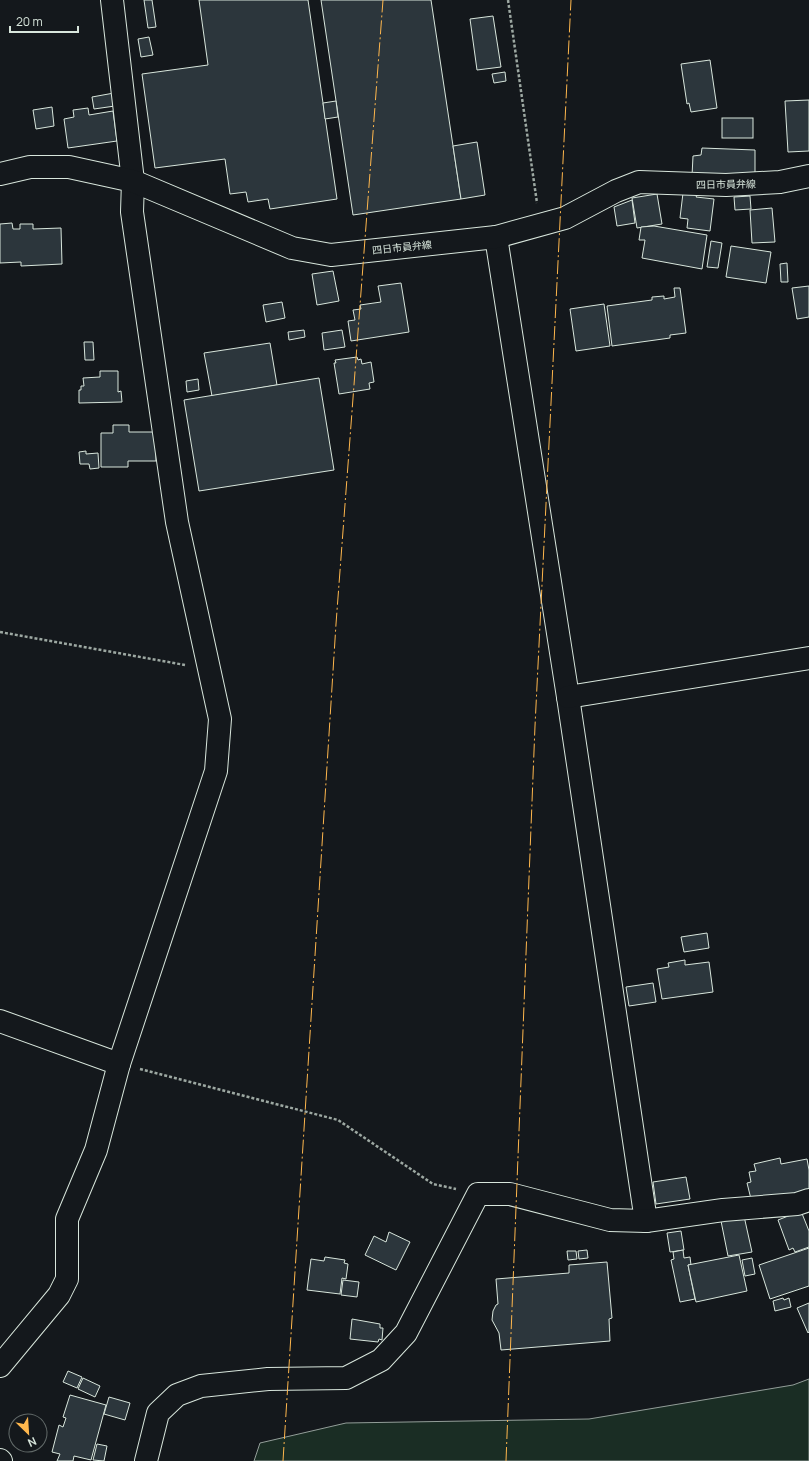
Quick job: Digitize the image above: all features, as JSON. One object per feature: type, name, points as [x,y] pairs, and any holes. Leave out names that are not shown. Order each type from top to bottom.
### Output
[{"type":"street","points":[[0,1366],[59,1295],[67,1279],[67,1219],[96,1150],[119,1064],[216,771],[220,719],[176,522],[132,212],[133,181],[112,0]]},
{"type":"street","name":"四日市員弁線","points":[[0,174],[30,167],[69,167],[133,181],[292,248],[331,255],[496,237],[565,218],[616,191],[639,182],[726,185],[780,182],[809,176]]},
{"type":"street","points":[[496,237],[568,697],[646,1220]]},
{"type":"street","points":[[568,697],[809,658]]},
{"type":"street","points":[[0,1021],[119,1064]]},
{"type":"street","points":[[146,1461],[158,1413],[178,1395],[201,1386],[268,1379],[346,1378],[381,1360],[406,1333],[478,1194],[510,1194],[610,1220],[646,1220],[723,1210],[797,1204],[809,1200]]},
{"type":"path","points":[[508,0],[540,225]]},
{"type":"path","points":[[0,632],[209,669]]},
{"type":"path","points":[[119,1064],[338,1120],[433,1184],[478,1194]]},
{"type":"green space","points":[[809,1379],[809,1461],[254,1461],[260,1443],[346,1423],[589,1419],[793,1385]]},
{"type":"building","points":[[144,0],[152,0],[156,27],[148,28]]},
{"type":"building","points":[[199,0],[308,0],[337,199],[270,209],[268,199],[248,202],[246,192],[230,194],[225,159],[155,168],[142,74],[208,65]]},
{"type":"building","points":[[321,0],[431,0],[461,199],[353,215]]},
{"type":"building","points":[[493,16],[501,67],[477,70],[470,19]]},
{"type":"building","points":[[149,37],[153,55],[141,57],[138,39]]},
{"type":"building","points":[[710,60],[717,108],[691,112],[689,103],[687,104],[681,64]]},
{"type":"building","points":[[505,72],[506,81],[494,83],[492,74]]},
{"type":"building","points":[[114,93],[115,106],[94,109],[92,97]]},
{"type":"building","points":[[809,100],[809,151],[788,152],[785,101]]},
{"type":"building","points":[[336,101],[338,117],[325,119],[323,103]]},
{"type":"building","points":[[52,107],[54,126],[36,129],[33,110]]},
{"type":"building","points":[[88,108],[89,115],[113,111],[117,141],[68,148],[64,119],[74,117],[73,110]]},
{"type":"building","points":[[722,118],[753,118],[753,138],[722,138]]},
{"type":"building","points":[[477,142],[485,195],[461,199],[453,146]]},
{"type":"building","points":[[702,148],[755,150],[755,176],[692,176],[693,156],[701,155]]},
{"type":"building","points":[[683,193],[697,195],[696,197],[714,199],[710,231],[687,228],[688,219],[680,218]]},
{"type":"building","points":[[657,194],[662,224],[637,228],[632,198]]},
{"type":"building","points":[[750,196],[751,209],[735,210],[734,197]]},
{"type":"building","points":[[632,200],[635,223],[617,226],[614,207]]},
{"type":"building","points":[[772,208],[775,242],[752,243],[750,210]]},
{"type":"building","points":[[12,223],[13,229],[20,229],[20,224],[33,224],[33,229],[61,228],[62,264],[21,266],[21,262],[0,263],[0,224]]},
{"type":"building","points":[[654,226],[707,235],[702,269],[642,258],[645,240],[639,240],[641,227]]},
{"type":"building","points":[[711,241],[722,243],[718,268],[707,267]]},
{"type":"building","points":[[731,246],[771,252],[766,283],[726,277]]},
{"type":"building","points":[[787,263],[788,282],[781,282],[780,264]]},
{"type":"building","points":[[333,271],[339,301],[317,305],[312,274]]},
{"type":"building","points":[[401,283],[409,332],[351,341],[348,321],[355,320],[353,310],[361,309],[360,305],[381,302],[378,286]]},
{"type":"building","points":[[809,286],[809,317],[797,319],[792,288]]},
{"type":"building","points":[[674,288],[680,288],[686,333],[670,335],[670,338],[612,346],[607,306],[652,300],[652,297],[664,296],[664,299],[675,297]]},
{"type":"building","points":[[282,302],[285,318],[266,322],[263,305]]},
{"type":"building","points":[[604,304],[610,346],[576,351],[570,309]]},
{"type":"building","points":[[304,330],[305,337],[289,340],[288,332]]},
{"type":"building","points":[[342,330],[345,347],[324,350],[322,333]]},
{"type":"building","points":[[84,342],[93,342],[94,360],[85,360]]},
{"type":"building","points":[[270,343],[277,385],[212,396],[204,353]]},
{"type":"building","points":[[357,357],[358,360],[361,359],[362,364],[371,362],[374,382],[369,383],[370,389],[339,394],[334,363],[336,363],[335,360]]},
{"type":"building","points":[[100,371],[118,371],[118,392],[121,391],[122,402],[79,403],[79,390],[81,390],[81,386],[84,386],[83,378],[100,377]]},
{"type":"building","points":[[319,378],[334,470],[199,491],[184,400]]},
{"type":"building","points":[[198,379],[199,390],[187,392],[186,381]]},
{"type":"building","points":[[113,425],[129,425],[129,432],[156,432],[156,461],[128,461],[128,467],[101,467],[101,433],[113,433]]},
{"type":"building","points":[[86,451],[86,454],[98,453],[99,468],[90,469],[89,464],[80,464],[79,452]]},
{"type":"building","points":[[707,933],[709,948],[684,952],[681,937]]},
{"type":"building","points":[[685,960],[685,965],[709,962],[713,992],[662,999],[657,969],[669,967],[668,963]]},
{"type":"building","points":[[653,983],[656,1002],[629,1006],[626,987]]},
{"type":"building","points":[[780,1158],[781,1164],[807,1159],[809,1170],[809,1190],[752,1203],[747,1183],[751,1182],[749,1172],[756,1171],[754,1164]]},
{"type":"building","points":[[686,1177],[690,1199],[656,1204],[653,1182]]},
{"type":"building","points":[[801,1211],[809,1231],[809,1247],[795,1252],[793,1248],[789,1250],[778,1220]]},
{"type":"building","points":[[744,1216],[752,1252],[728,1256],[721,1221]]},
{"type":"building","points":[[681,1231],[684,1250],[670,1252],[667,1233]]},
{"type":"building","points":[[389,1232],[410,1242],[396,1270],[365,1255],[374,1236],[386,1242]]},
{"type":"building","points":[[809,1248],[809,1286],[770,1299],[759,1265]]},
{"type":"building","points":[[587,1250],[588,1258],[579,1259],[578,1251]]},
{"type":"building","points":[[683,1250],[684,1258],[690,1257],[691,1265],[688,1265],[695,1299],[680,1302],[671,1260],[674,1259],[673,1252]]},
{"type":"building","points":[[567,1251],[576,1251],[577,1259],[568,1260]]},
{"type":"building","points":[[739,1255],[747,1291],[696,1302],[688,1265]]},
{"type":"building","points":[[325,1257],[345,1260],[344,1263],[348,1264],[346,1279],[342,1278],[340,1294],[307,1290],[311,1259],[324,1261]]},
{"type":"building","points":[[752,1258],[755,1274],[745,1276],[742,1260]]},
{"type":"building","points":[[607,1262],[612,1318],[609,1319],[610,1341],[501,1350],[499,1333],[492,1320],[493,1311],[498,1304],[496,1279],[569,1273],[569,1265]]},
{"type":"building","points":[[343,1280],[359,1282],[357,1297],[341,1295]]},
{"type":"building","points":[[783,1298],[784,1300],[789,1298],[791,1307],[775,1311],[773,1301]]},
{"type":"building","points":[[809,1303],[809,1332],[808,1333],[797,1308]]},
{"type":"building","points":[[352,1319],[380,1324],[380,1328],[383,1328],[382,1340],[379,1339],[378,1342],[350,1339]]},
{"type":"building","points":[[68,1371],[82,1377],[77,1388],[63,1382]]},
{"type":"building","points":[[83,1378],[100,1386],[95,1397],[78,1389]]},
{"type":"building","points":[[70,1395],[106,1405],[91,1460],[74,1456],[73,1461],[57,1461],[60,1454],[52,1452],[59,1425],[63,1427],[66,1418],[63,1417]]},
{"type":"building","points":[[109,1397],[130,1403],[125,1420],[104,1414]]},
{"type":"building","points":[[97,1444],[107,1446],[104,1461],[93,1460]]},
{"type":"power","points":[[283,1461],[336,624],[383,0]]},
{"type":"power","points":[[506,1461],[535,726],[571,0]]}]
